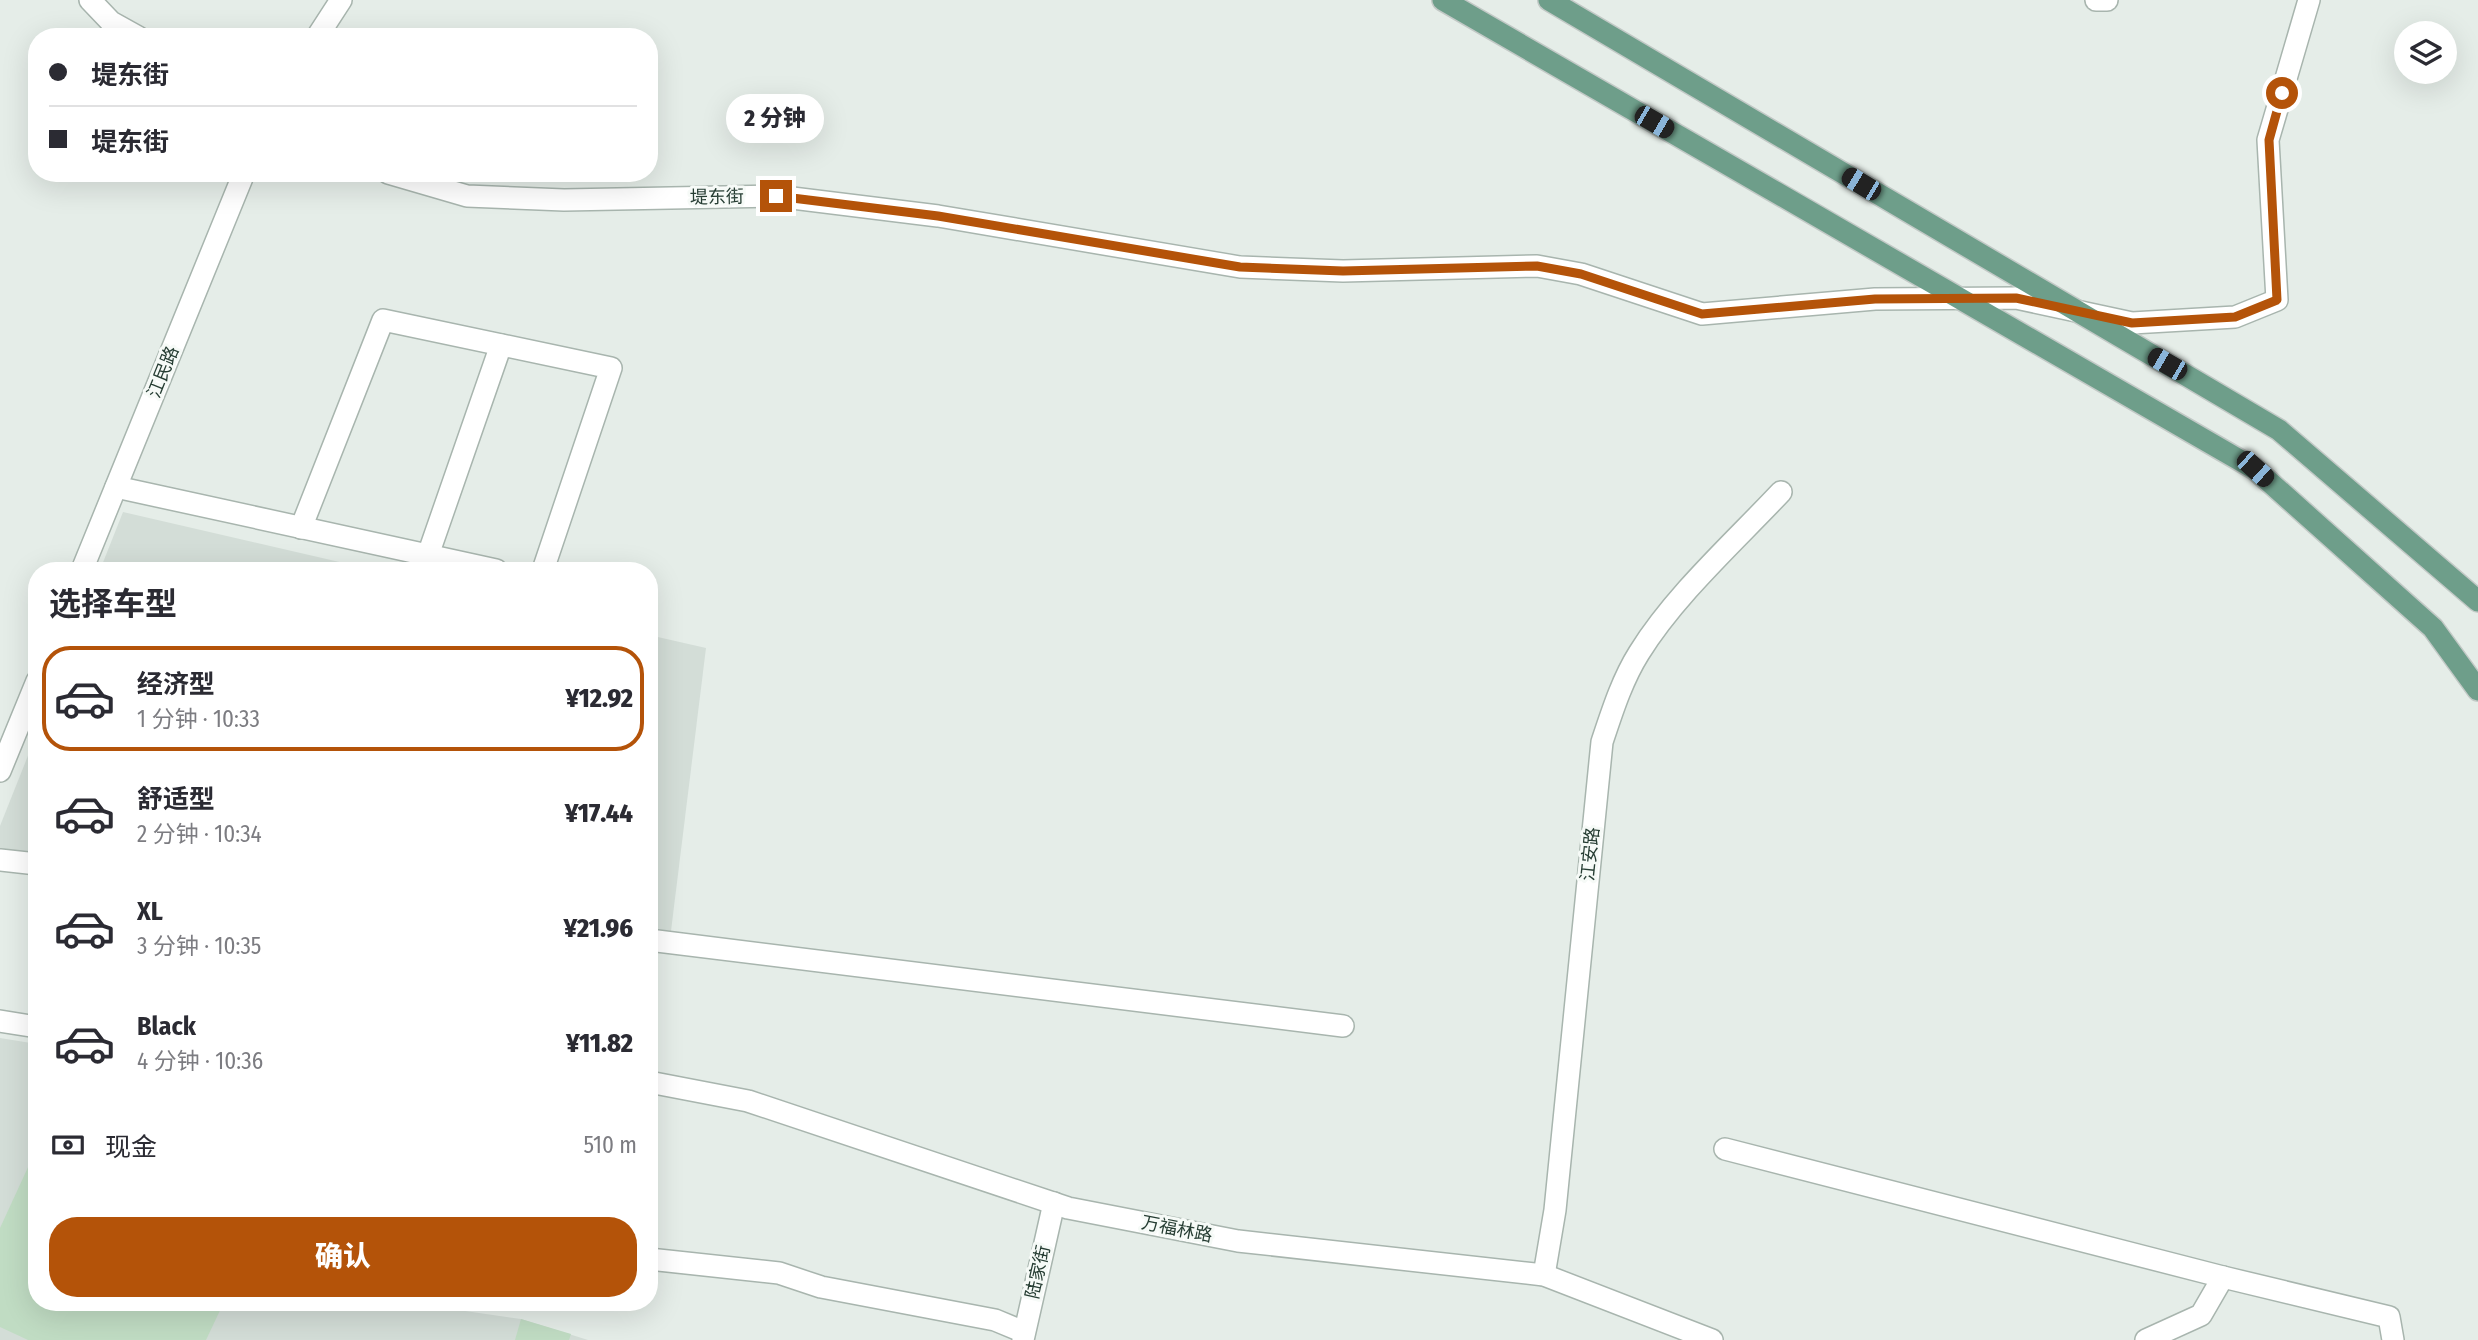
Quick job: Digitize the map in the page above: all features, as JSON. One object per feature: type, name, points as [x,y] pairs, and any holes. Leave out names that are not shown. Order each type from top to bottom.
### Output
[{"type":"main road","points":[[1443,0],[2255,469],[2433,628],[2478,690]]},
{"type":"main road","points":[[1549,0],[2279,430],[2478,601]]},
{"type":"street","points":[[90,0],[111,22],[122,28]]},
{"type":"street","points":[[323,28],[341,0]]},
{"type":"street","points":[[2096,0],[2107,0]]},
{"type":"street","name":"堤东街","points":[[419,182],[467,196],[564,200],[776,196],[938,216],[1240,267],[1343,271],[1537,266],[1581,274],[1702,314],[1875,299],[2016,298],[2132,323],[2235,317],[2277,300],[2269,140],[2309,0]]},
{"type":"street","name":"江民路","points":[[85,562],[240,182]]},
{"type":"street","points":[[301,528],[383,320],[611,368],[546,562]]},
{"type":"street","points":[[428,555],[501,345]]},
{"type":"street","points":[[116,487],[460,562]]},
{"type":"street","name":"江安路","points":[[1544,1275],[1555,1210],[1602,742],[1616,701],[1638,655],[1665,616],[1781,492]]},
{"type":"street","points":[[0,771],[28,703]]},
{"type":"street","points":[[0,860],[28,863]]},
{"type":"street","points":[[660,941],[1343,1026]]},
{"type":"street","points":[[0,1021],[28,1026]]},
{"type":"street","name":"万福林路","points":[[658,1085],[748,1101],[1054,1203],[1238,1241],[1544,1275],[1712,1340]]},
{"type":"street","points":[[1726,1149],[2389,1317],[2393,1340]]},
{"type":"street","name":"陆家街","points":[[1023,1336],[1054,1203]]},
{"type":"street","points":[[658,1260],[779,1273],[821,1287],[995,1320],[1023,1336]]},
{"type":"street","points":[[2146,1340],[2201,1315],[2223,1277]]},
{"type":"shaded area","points":[[123,512],[339,562],[103,562]]},
{"type":"shaded area","points":[[658,637],[706,648],[671,931],[658,930]]},
{"type":"shaded area","points":[[28,756],[28,853],[0,850],[0,826]]},
{"type":"shaded area","points":[[0,1038],[28,1043],[28,1311],[465,1311],[521,1319],[588,1340],[0,1340]]},
{"type":"green space","points":[[28,1167],[28,1311],[220,1311],[206,1340],[28,1340],[0,1327],[0,1228]]},
{"type":"green space","points":[[521,1319],[571,1334],[569,1340],[515,1340]]},
{"type":"route","points":[[776,196],[938,216],[1240,267],[1343,271],[1537,266],[1581,274],[1702,314],[1875,299],[2016,298],[2132,323],[2235,317],[2277,300],[2269,140],[2282,93]]}]
